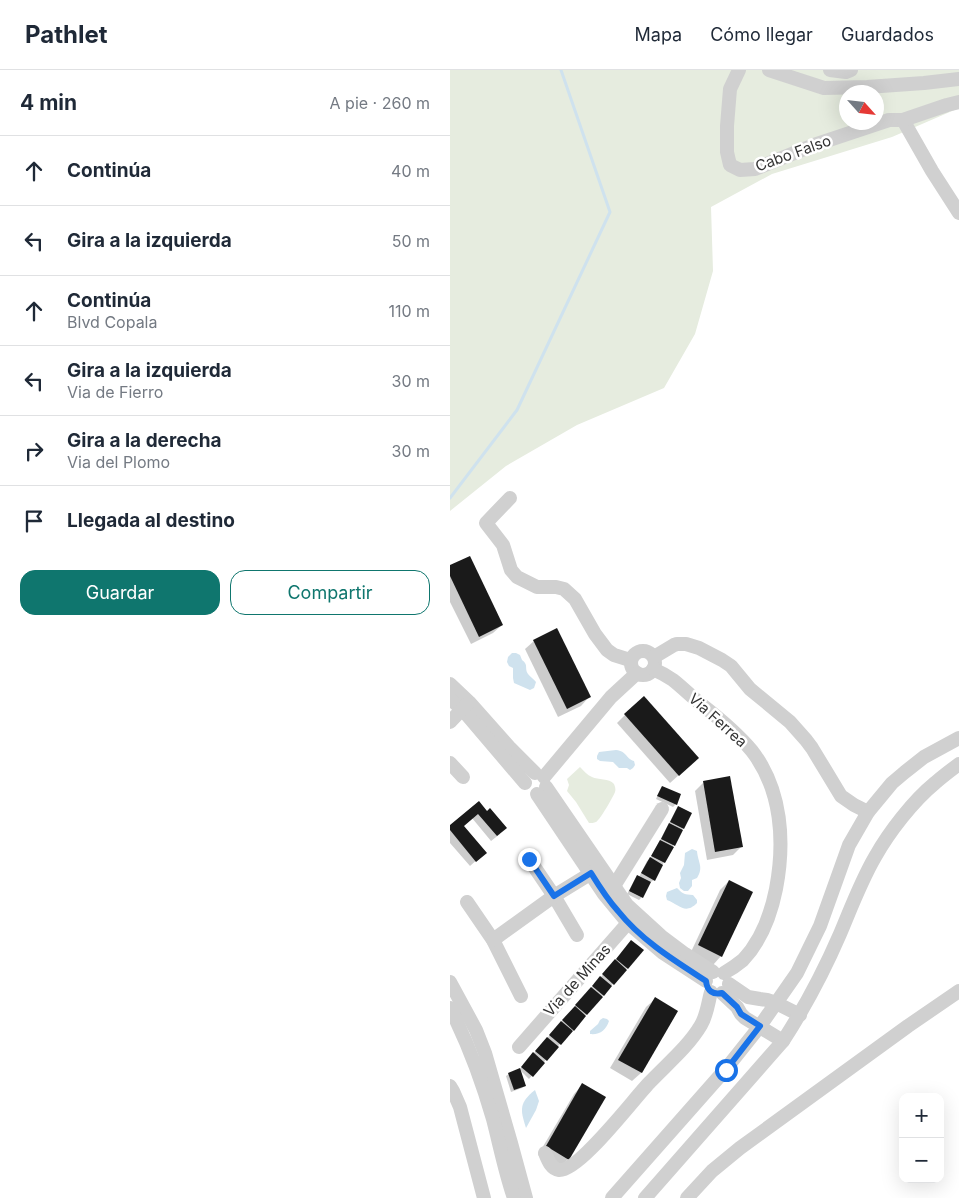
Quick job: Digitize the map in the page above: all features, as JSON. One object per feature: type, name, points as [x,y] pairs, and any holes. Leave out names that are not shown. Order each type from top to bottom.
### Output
[{"type":"street","name":"Cabo Falso","points":[[739,70],[730,89],[727,152],[730,164],[740,170],[756,169],[814,145],[880,123],[890,120],[903,120],[959,102]]},
{"type":"street","points":[[769,70],[824,88],[914,84],[959,79]]},
{"type":"street","points":[[830,70],[846,72],[851,70]]},
{"type":"street","points":[[903,120],[959,213]]},
{"type":"street","points":[[510,498],[486,523],[503,545],[512,570],[517,577],[537,587],[556,587],[564,590],[575,599],[606,650],[614,655],[630,660]]},
{"type":"street","points":[[654,663],[649,652],[641,650],[634,654],[630,660],[631,668],[636,673],[648,674],[654,663],[674,645],[686,644],[699,648],[731,666],[750,689],[790,722],[806,740],[841,796],[868,812]]},
{"type":"street","name":"Via Ferrea","points":[[654,663],[742,740],[762,766],[770,782],[778,808],[780,866],[775,897],[770,913],[764,928],[750,952],[718,983]]},
{"type":"street","points":[[537,783],[611,697],[636,673]]},
{"type":"street","points":[[450,684],[466,706],[537,783],[596,870],[614,886],[627,904],[632,918],[663,953],[748,997],[776,1003],[800,1015]]},
{"type":"street","points":[[450,699],[466,706]]},
{"type":"street","points":[[450,722],[466,706]]},
{"type":"street","points":[[612,1198],[726,1070],[797,973],[817,934],[830,902],[849,845],[868,812],[892,783],[905,772],[924,758],[959,738]]},
{"type":"street","points":[[450,763],[463,777]]},
{"type":"street","points":[[645,1198],[783,1041],[818,982],[861,883],[875,856],[913,805],[934,784],[959,764]]},
{"type":"street","points":[[614,886],[662,809]]},
{"type":"street","points":[[529,859],[577,935]]},
{"type":"street","points":[[596,870],[604,894],[618,911],[632,918]]},
{"type":"street","points":[[493,940],[554,896],[596,870]]},
{"type":"street","points":[[466,902],[493,940],[521,996]]},
{"type":"street","name":"Via de Minas","points":[[519,1046],[632,918]]},
{"type":"street","points":[[450,982],[466,1042],[493,1119],[514,1198]]},
{"type":"street","points":[[718,983],[741,1014],[783,1041]]},
{"type":"street","points":[[545,1154],[554,1168],[564,1169],[578,1160],[597,1142],[695,1033],[704,1019],[718,983]]},
{"type":"street","points":[[688,1198],[712,1171],[740,1148],[959,991]]},
{"type":"street","points":[[458,1013],[476,1030],[490,1068],[526,1198]]},
{"type":"street","points":[[450,1086],[460,1107],[484,1198]]},
{"type":"shaded area","points":[[450,70],[959,70],[959,108],[892,137],[772,174],[711,207],[713,271],[695,334],[664,388],[577,425],[506,466],[450,511]]},
{"type":"shaded area","points":[[580,767],[590,776],[609,781],[615,787],[615,792],[609,803],[594,823],[589,823],[567,791],[569,785],[567,779]]},
{"type":"water","points":[[512,653],[520,655],[525,663],[528,674],[536,682],[534,688],[530,690],[514,683],[513,668],[507,662],[508,657]]},
{"type":"water","points":[[616,750],[634,761],[635,765],[633,768],[630,770],[619,768],[613,762],[597,759],[599,752]]},
{"type":"water","points":[[692,849],[697,851],[700,871],[697,878],[692,880],[692,886],[688,891],[684,891],[680,888],[680,873],[684,865],[685,853]]},
{"type":"water","points":[[677,888],[684,894],[693,895],[697,903],[693,907],[686,909],[667,900],[667,892]]},
{"type":"water","points":[[603,1018],[609,1021],[606,1027],[600,1033],[590,1034],[590,1031]]},
{"type":"water","points":[[535,1090],[539,1101],[526,1128],[522,1107],[526,1099]]},
{"type":"building","points":[[470,556],[503,625],[479,637],[450,576],[450,565]]},
{"type":"building","points":[[557,628],[591,697],[567,709],[533,640]]},
{"type":"building","points":[[644,696],[699,758],[679,776],[624,714]]},
{"type":"building","points":[[730,776],[743,847],[715,852],[703,781]]},
{"type":"building","points":[[662,786],[681,794],[677,805],[657,796]]},
{"type":"building","points":[[479,801],[487,811],[490,808],[507,828],[497,836],[478,814],[464,826],[487,853],[476,862],[450,830],[450,825]]},
{"type":"building","points":[[678,806],[692,813],[684,829],[670,822]]},
{"type":"building","points":[[669,823],[683,830],[675,846],[661,839]]},
{"type":"building","points":[[660,840],[674,847],[665,863],[651,856]]},
{"type":"building","points":[[650,857],[663,865],[655,881],[641,873]]},
{"type":"building","points":[[637,875],[651,882],[643,898],[629,891]]},
{"type":"building","points":[[729,880],[753,892],[722,957],[698,945]]},
{"type":"building","points":[[631,940],[644,950],[628,969],[616,959]]},
{"type":"building","points":[[615,959],[627,970],[614,985],[602,974]]},
{"type":"building","points":[[600,976],[612,986],[604,996],[592,986]]},
{"type":"building","points":[[591,987],[603,997],[587,1015],[575,1005]]},
{"type":"building","points":[[655,997],[678,1011],[642,1073],[618,1060]]},
{"type":"building","points":[[575,1006],[586,1016],[574,1031],[562,1020]]},
{"type":"building","points":[[561,1021],[573,1031],[561,1045],[549,1035]]},
{"type":"building","points":[[547,1037],[559,1047],[547,1061],[535,1051]]},
{"type":"building","points":[[533,1052],[545,1063],[533,1077],[521,1067]]},
{"type":"building","points":[[520,1068],[526,1086],[514,1090],[508,1073]]},
{"type":"building","points":[[582,1083],[606,1097],[569,1160],[546,1146]]},
{"type":"waterway","points":[[450,498],[517,410],[610,212],[561,70]]},
{"type":"route","points":[[529,859],[554,896],[591,873],[604,894],[628,923],[650,943],[706,981],[711,992],[714,994],[722,993],[737,1007],[745,1018],[760,1026],[726,1070]]}]
